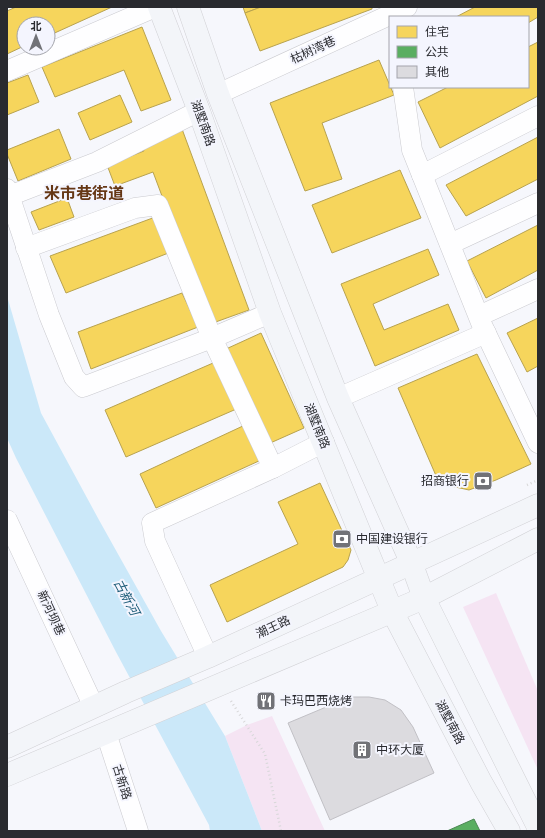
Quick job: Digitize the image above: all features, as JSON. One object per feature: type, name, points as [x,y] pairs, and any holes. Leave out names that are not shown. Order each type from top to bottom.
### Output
[{"type":"main road","name":"湖墅南路","points":[[159,7],[200,111],[270,313],[392,611],[481,782],[509,831]]},
{"type":"main road","name":"湖墅南路","points":[[188,7],[218,94],[338,398],[411,562],[424,598],[538,827]]},
{"type":"main road","name":"潮王路","points":[[7,746],[126,692],[199,661],[411,562],[538,505]]},
{"type":"main road","points":[[7,775],[424,598],[538,539]]},
{"type":"street","points":[[7,71],[155,7]]},
{"type":"street","name":"枯树湾巷","points":[[218,94],[395,11]]},
{"type":"street","points":[[403,88],[412,150],[482,325],[538,442]]},
{"type":"street","points":[[200,111],[98,162],[8,193],[49,316],[74,377],[83,387],[212,338],[270,313]]},
{"type":"street","points":[[422,175],[538,116]]},
{"type":"street","points":[[450,244],[538,202]]},
{"type":"street","points":[[26,248],[135,208],[158,205],[212,338],[273,468]]},
{"type":"street","points":[[338,398],[482,325],[538,289]]},
{"type":"street","points":[[199,661],[155,541],[152,523],[273,468],[324,442]]},
{"type":"street","name":"新河坝巷","points":[[7,520],[94,707]]},
{"type":"street","name":"古新路","points":[[106,733],[138,831]]},
{"type":"path","points":[[214,688],[247,725],[265,754],[281,831]]},
{"type":"shaded area","points":[[496,593],[538,691],[538,770],[463,607]]},
{"type":"shaded area","points":[[272,716],[325,831],[262,831],[225,736],[247,725]]},
{"type":"water","name":"古新河","points":[[7,296],[41,413],[161,631],[225,736],[262,831],[210,831],[209,825],[116,652],[16,458],[7,438]]},
{"type":"building: 住宅","points":[[16,7],[112,7],[56,32],[56,16],[16,16],[16,50],[7,54],[7,11]]},
{"type":"building: 住宅","points":[[243,7],[261,7],[245,13]]},
{"type":"building: 住宅","points":[[261,7],[372,7],[372,9],[260,51],[245,13]]},
{"type":"building: 住宅","points":[[475,7],[538,7],[538,17],[529,22],[529,16],[458,16]]},
{"type":"building: 住宅","points":[[142,27],[171,100],[141,111],[124,70],[55,97],[42,67]]},
{"type":"building: 住宅","points":[[538,42],[538,96],[440,148],[418,102],[446,88],[529,88],[529,46]]},
{"type":"building: 住宅","points":[[379,60],[389,83],[389,88],[391,88],[394,95],[322,123],[342,179],[305,191],[270,103]]},
{"type":"building: 住宅","points":[[28,75],[39,102],[7,115],[7,83]]},
{"type":"building: 住宅","points":[[120,95],[132,122],[90,140],[78,113]]},
{"type":"building: 住宅","points":[[59,129],[71,159],[18,181],[7,154],[7,150]]},
{"type":"building: 住宅","points":[[182,129],[249,310],[210,324],[153,172],[115,186],[107,165],[144,151],[141,143]]},
{"type":"building: 住宅","points":[[538,137],[538,179],[466,216],[446,185]]},
{"type":"building: 住宅","points":[[400,170],[421,218],[332,253],[312,205]]},
{"type":"building: 住宅","points":[[67,198],[74,217],[39,230],[31,212]]},
{"type":"building: 住宅","points":[[158,216],[171,252],[66,293],[50,256]]},
{"type":"building: 住宅","points":[[538,225],[538,270],[486,298],[467,261]]},
{"type":"building: 住宅","points":[[428,249],[439,275],[373,304],[384,330],[448,304],[459,330],[375,366],[341,284]]},
{"type":"building: 住宅","points":[[182,293],[198,327],[91,369],[78,332]]},
{"type":"building: 住宅","points":[[538,318],[538,366],[527,372],[507,333]]},
{"type":"building: 住宅","points":[[261,333],[304,428],[268,444],[226,349]]},
{"type":"building: 住宅","points":[[477,354],[531,464],[496,480],[469,490],[451,486],[437,478],[398,388]]},
{"type":"building: 住宅","points":[[220,360],[241,407],[126,457],[105,410]]},
{"type":"building: 住宅","points":[[245,425],[261,460],[156,508],[140,474]]},
{"type":"building: 住宅","points":[[320,483],[351,550],[348,560],[343,567],[227,622],[210,585],[298,544],[278,502]]},
{"type":"building: 公共","points":[[474,819],[480,831],[447,831]]},
{"type":"building: 其他","name":"中环大厦","points":[[350,697],[369,697],[385,700],[401,710],[413,727],[434,773],[330,820],[288,723]]},
{"type":"place","name":"招商银行","points":[[483,481]]},
{"type":"place","name":"中国建设银行","points":[[342,539]]},
{"type":"place","name":"卡玛巴西烧烤","points":[[266,701]]},
{"type":"place","name":"中环大厦","points":[[362,750]]},
{"type":"district","name":"米市巷街道","points":[[84,193]]}]
